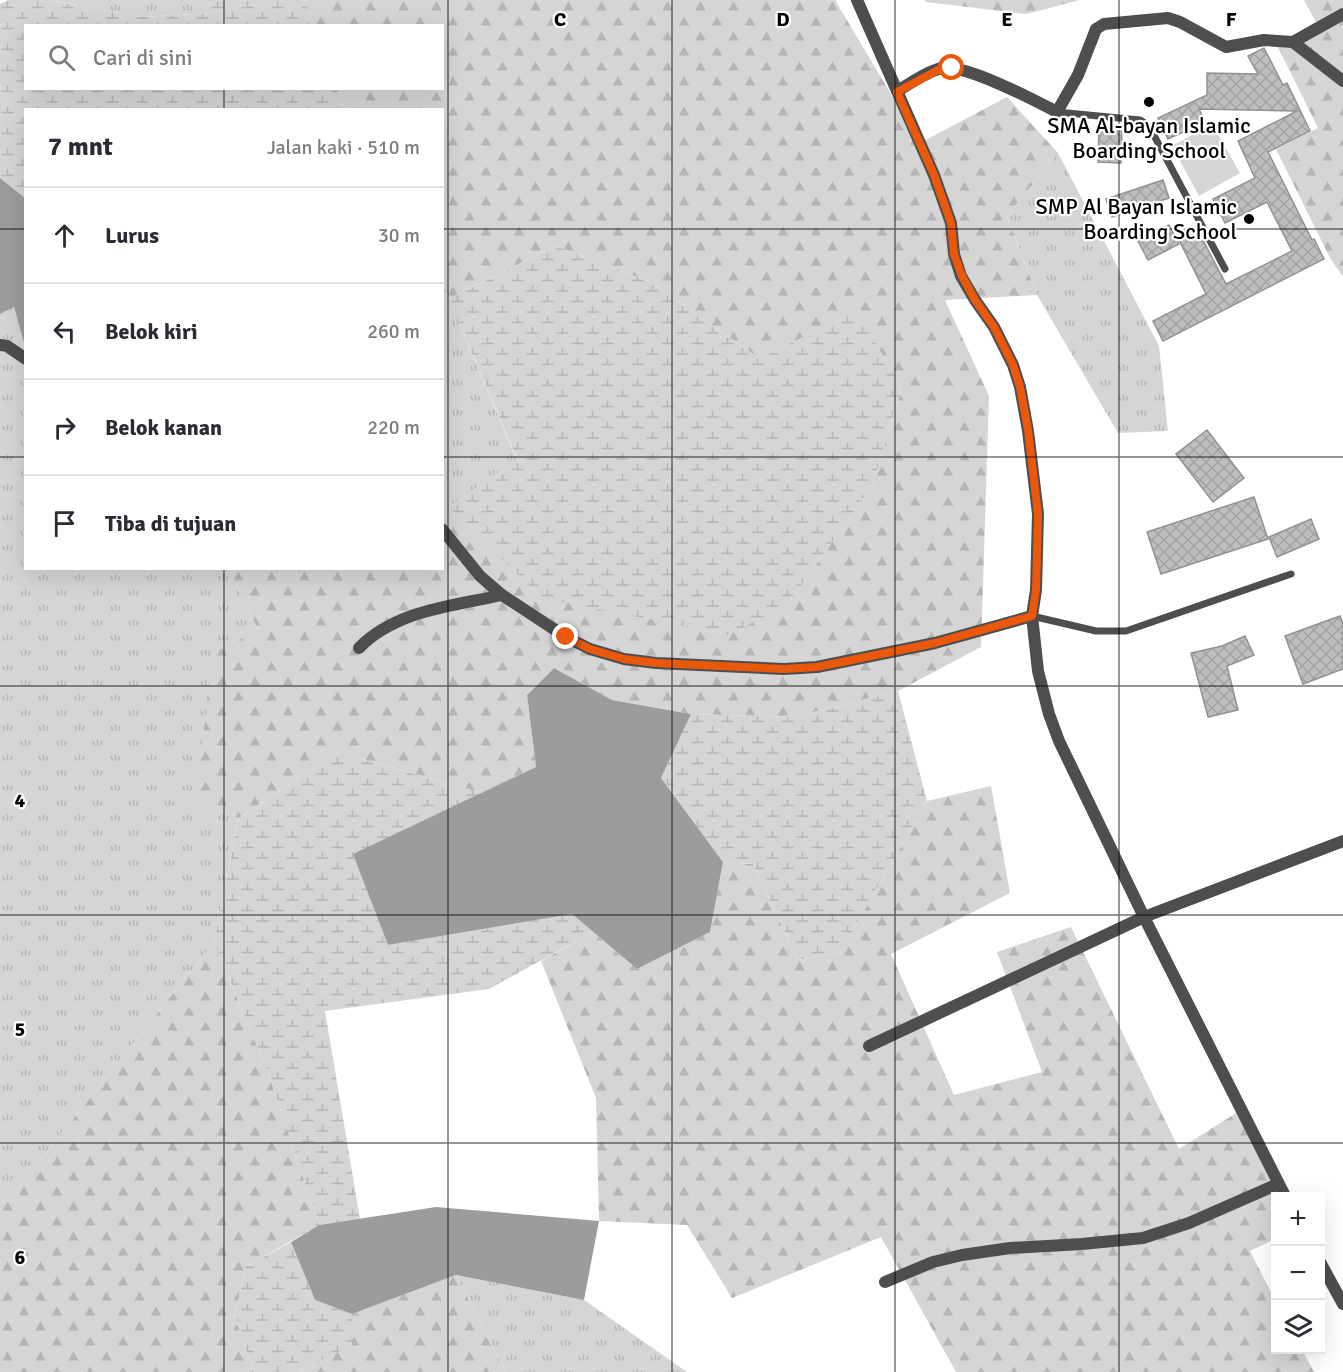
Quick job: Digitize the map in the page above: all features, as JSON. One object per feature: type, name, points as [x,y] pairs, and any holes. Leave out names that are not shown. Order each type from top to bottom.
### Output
[{"type":"street","points":[[857,0],[934,175],[951,223],[954,254],[962,276],[994,327],[1013,365],[1020,387],[1028,430],[1038,514],[1036,590],[1032,616],[1038,671],[1048,714],[1144,917],[1282,1192]]},
{"type":"street","points":[[897,92],[940,69],[952,68],[1014,89],[1058,112],[1078,75],[1096,29],[1104,24],[1168,18],[1226,47],[1264,40],[1293,42],[1343,14]]},
{"type":"street","points":[[1293,42],[1343,81]]},
{"type":"street","points":[[0,345],[6,346],[24,358]]},
{"type":"street","points":[[444,531],[480,576],[502,595],[566,637],[590,649],[624,659],[656,663],[784,669],[817,667],[935,643],[1032,616]]},
{"type":"street","points":[[359,648],[371,636],[402,618],[502,595]]},
{"type":"street","points":[[869,1046],[1144,917],[1343,842]]},
{"type":"street","points":[[885,1282],[933,1262],[962,1255],[1010,1248],[1143,1238],[1189,1223],[1278,1184]]},
{"type":"street","points":[[1325,1271],[1343,1304]]},
{"type":"lane","points":[[1058,112],[1140,120],[1149,126],[1225,269]]},
{"type":"lane","points":[[1032,616],[1096,631],[1126,631],[1291,574]]},
{"type":"green space","points":[[8,0],[48,0],[141,17],[211,13],[209,0],[305,0],[314,24],[24,24],[24,90],[337,90],[345,108],[24,108],[24,197],[0,178],[0,4]]},
{"type":"green space","points":[[48,0],[209,0],[212,13],[141,17]]},
{"type":"green space","points":[[305,0],[835,0],[920,143],[1007,97],[1058,153],[1007,216],[1037,295],[945,300],[989,396],[981,647],[898,691],[794,717],[691,714],[612,700],[554,668],[527,695],[536,767],[482,793],[337,752],[239,818],[196,803],[212,654],[258,630],[229,570],[444,570],[444,501],[542,598],[788,604],[872,486],[902,387],[855,311],[760,359],[650,282],[555,246],[449,299],[444,286],[444,108],[345,108],[337,90],[444,90],[444,24],[314,24]]},
{"type":"green space","points":[[925,0],[1080,0],[1026,14],[926,2]]},
{"type":"green space","points":[[1304,0],[1343,0],[1343,277],[1330,258],[1276,149],[1318,128],[1277,45],[1316,22]]},
{"type":"green space","points":[[1212,124],[1240,173],[1199,196],[1172,146]]},
{"type":"green space","points":[[1058,153],[1159,346],[1168,431],[1118,433],[1037,295],[1007,216]]},
{"type":"green space","points":[[555,246],[650,282],[760,359],[855,310],[902,387],[872,486],[788,604],[729,635],[542,598],[449,507],[517,459],[449,299]]},
{"type":"green space","points":[[444,284],[449,299],[444,301]]},
{"type":"green space","points":[[449,299],[517,460],[449,507],[444,502],[444,300]]},
{"type":"green space","points":[[14,307],[24,340],[24,570],[229,570],[258,630],[197,803],[239,818],[214,942],[0,1211],[0,314]]},
{"type":"green space","points":[[898,691],[927,801],[840,953],[798,960],[753,864],[723,862],[661,778],[691,714],[794,717]]},
{"type":"green space","points":[[337,752],[482,793],[354,854],[388,945],[572,914],[593,932],[489,989],[325,1011],[360,1219],[319,1225],[269,1075],[214,942],[239,818]]},
{"type":"green space","points":[[991,786],[1010,893],[891,954],[954,1095],[1042,1072],[997,952],[1071,927],[1179,1149],[1241,1110],[1285,1192],[1271,1192],[1271,1241],[1250,1251],[1271,1292],[1271,1354],[1304,1354],[1314,1372],[956,1372],[881,1237],[732,1298],[687,1225],[599,1221],[596,1098],[541,961],[593,932],[637,969],[710,932],[723,862],[753,864],[798,960],[840,953],[927,801]]},
{"type":"green space","points":[[214,942],[269,1075],[319,1225],[245,1267],[235,1317],[254,1372],[0,1372],[0,1211]]},
{"type":"green space","points":[[291,1242],[315,1300],[352,1314],[352,1345],[298,1372],[254,1372],[235,1317],[245,1267]]},
{"type":"green space","points":[[456,1275],[584,1300],[687,1372],[506,1372]]},
{"type":"green space","points":[[456,1275],[506,1372],[298,1372],[351,1345],[352,1314]]},
{"type":"shaded area","points":[[0,178],[24,197],[24,342],[14,307],[0,314]]},
{"type":"shaded area","points":[[554,668],[612,700],[691,714],[661,778],[723,862],[710,932],[637,969],[572,914],[388,945],[353,854],[536,767],[527,695]]},
{"type":"shaded area","points":[[436,1207],[599,1221],[584,1300],[456,1275],[352,1314],[315,1300],[291,1242],[319,1225]]},
{"type":"building","points":[[1264,48],[1283,85],[1287,83],[1310,131],[1268,152],[1312,240],[1314,239],[1324,259],[1163,341],[1153,321],[1206,294],[1177,236],[1196,227],[1226,284],[1292,251],[1267,202],[1225,223],[1213,199],[1255,178],[1238,141],[1297,111],[1199,109],[1205,122],[1168,139],[1158,118],[1207,95],[1207,73],[1258,74],[1248,56]]},
{"type":"building","points":[[1099,128],[1122,129],[1121,163],[1098,162]]},
{"type":"building","points":[[1163,180],[1169,198],[1112,217],[1106,199]]},
{"type":"building","points":[[1169,225],[1179,244],[1148,260],[1138,241]]},
{"type":"building","points":[[1207,430],[1244,478],[1213,502],[1176,454]]},
{"type":"building","points":[[1254,497],[1268,539],[1161,574],[1147,532]]},
{"type":"building","points":[[1311,519],[1319,539],[1277,557],[1269,537]]},
{"type":"building","points":[[1340,616],[1343,624],[1343,669],[1303,684],[1285,636]]},
{"type":"building","points":[[1245,636],[1254,655],[1227,666],[1238,710],[1208,717],[1191,653],[1222,646]]},
{"type":"place","name":"SMA Al-bayan Islamic Boarding School","points":[[1149,102]]},
{"type":"place","name":"SMP Al Bayan Islamic Boarding School","points":[[1249,219]]},
{"type":"route","points":[[566,637],[590,649],[624,659],[656,663],[784,669],[817,667],[935,643],[1032,616],[1036,590],[1038,514],[1028,430],[1020,387],[1013,365],[994,327],[962,276],[954,254],[951,223],[934,175],[897,92],[940,69],[952,68]]}]
